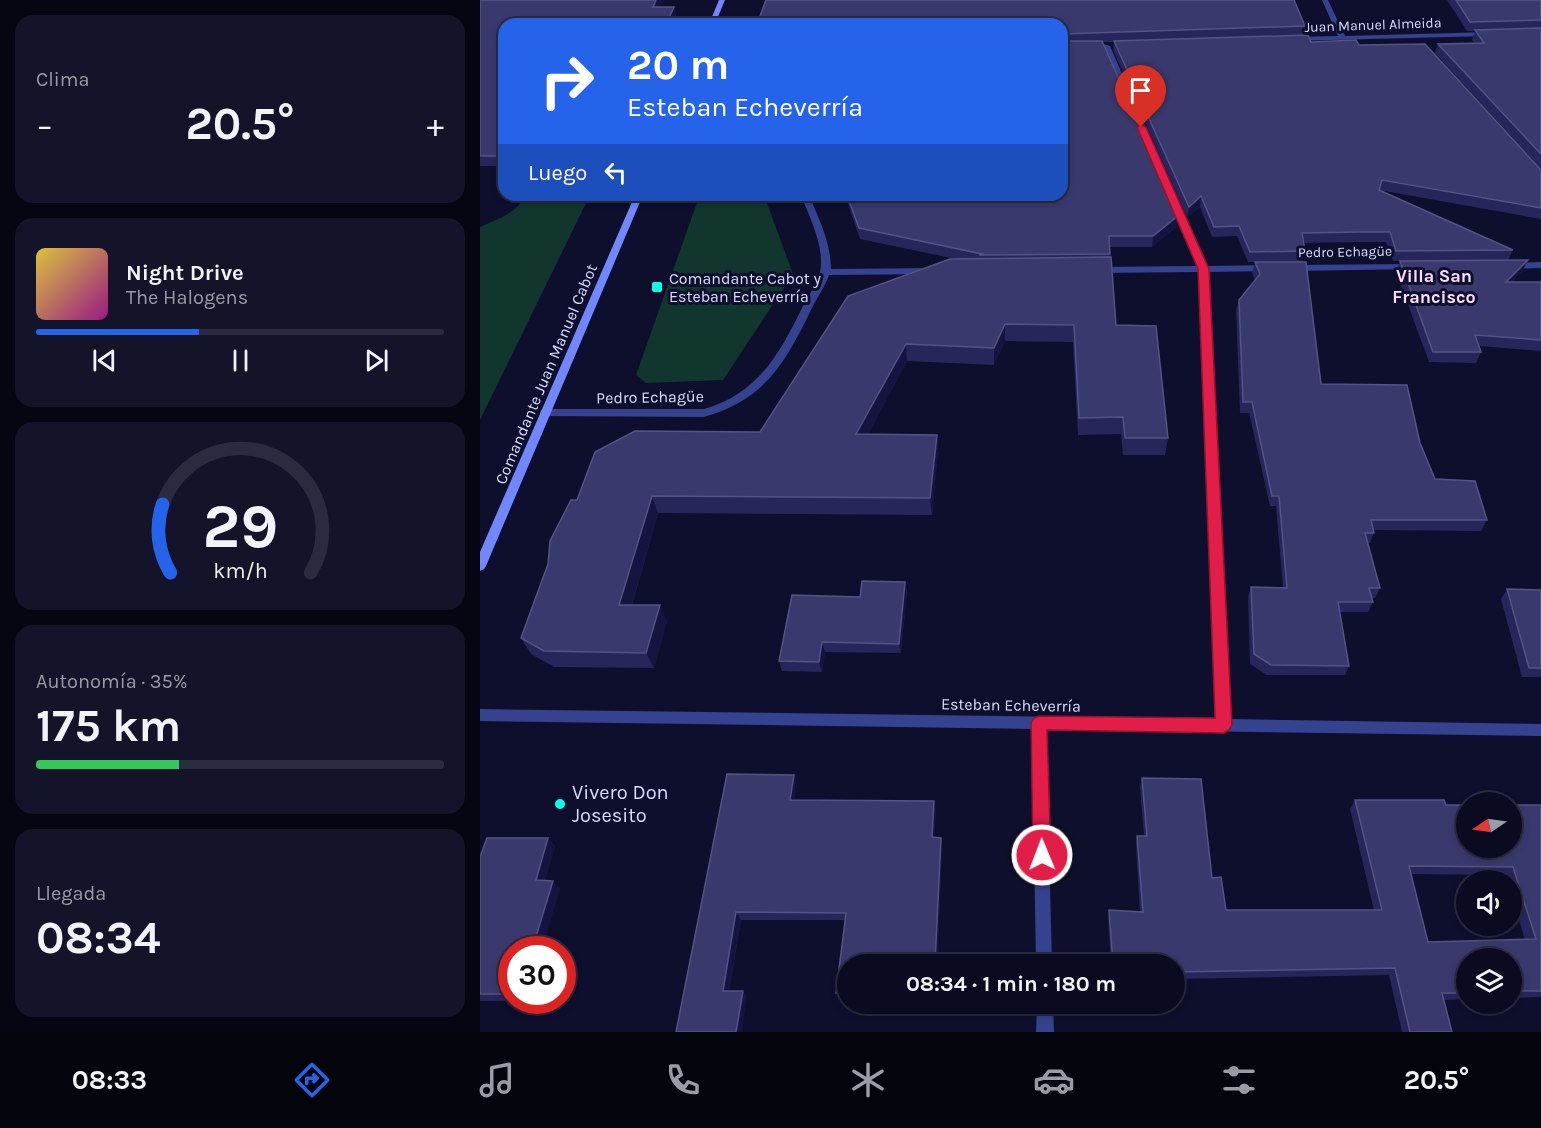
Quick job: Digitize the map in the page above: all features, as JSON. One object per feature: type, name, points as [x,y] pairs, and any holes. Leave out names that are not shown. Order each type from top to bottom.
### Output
[{"type":"main road","points":[[714,18],[722,0]]},
{"type":"main road","name":"Comandante Juan Manuel Cabot","points":[[480,566],[636,201]]},
{"type":"street","points":[[1325,0],[1343,38]]},
{"type":"street","name":"Juan Manuel Almeida","points":[[1284,40],[1495,34]]},
{"type":"street","points":[[1413,36],[1421,45]]},
{"type":"street","points":[[1118,45],[1101,46],[1203,269],[1224,725]]},
{"type":"street","points":[[807,201],[819,233],[826,272],[944,271]]},
{"type":"street","points":[[1494,266],[1541,265]]},
{"type":"street","name":"Pedro Echagüe","points":[[1085,270],[1425,267]]},
{"type":"street","name":"Pedro Echagüe","points":[[545,413],[704,413],[720,410],[741,400],[764,380],[794,335],[826,272]]},
{"type":"street","name":"Esteban Echeverría","points":[[480,715],[1541,730]]},
{"type":"street","points":[[1039,723],[1044,954]]},
{"type":"street","points":[[1045,1014],[1046,1032]]},
{"type":"green space","points":[[522,201],[587,201],[480,420],[480,227],[500,218]]},
{"type":"green space","points":[[698,201],[766,201],[793,274],[723,380],[646,383],[636,375]]},
{"type":"building","points":[[480,0],[656,0],[653,7],[674,7],[669,18],[498,18],[498,156],[480,156]]},
{"type":"building","points":[[766,0],[1294,0],[1305,26],[1068,34],[1068,18],[759,18]]},
{"type":"building","points":[[1456,0],[1541,0],[1541,20],[1470,22]]},
{"type":"building","points":[[1541,28],[1541,154],[1438,44],[1484,43],[1475,30]]},
{"type":"building","points":[[1308,35],[1311,42],[1356,40],[1359,45],[1425,44],[1541,170],[1541,208],[1382,180],[1379,190],[1513,250],[1396,251],[1390,232],[1360,232],[1302,233],[1305,251],[1250,252],[1239,226],[1214,227],[1201,196],[1189,207],[1114,41]]},
{"type":"building","points":[[1068,41],[1102,41],[1179,215],[1153,236],[1109,236],[1110,254],[979,255],[982,254],[859,228],[849,201],[1068,201]]},
{"type":"building","points":[[1111,257],[1116,325],[1156,326],[1168,438],[1125,438],[1123,417],[1079,418],[1074,325],[1005,324],[994,348],[906,344],[856,434],[937,435],[930,498],[652,496],[619,605],[660,605],[646,653],[544,651],[521,638],[548,564],[550,541],[571,500],[577,500],[595,452],[635,431],[760,432],[848,296],[950,259]]},
{"type":"building","points":[[1528,260],[1506,282],[1541,282],[1541,340],[1475,335],[1481,352],[1433,352],[1400,261]]},
{"type":"building","points":[[1255,262],[1306,262],[1321,384],[1407,385],[1420,443],[1435,479],[1475,481],[1487,520],[1371,520],[1374,533],[1365,533],[1380,588],[1369,588],[1373,602],[1338,602],[1349,666],[1271,665],[1254,654],[1251,587],[1287,588],[1279,496],[1272,496],[1252,402],[1243,402],[1239,300],[1260,274]]},
{"type":"building","points":[[862,581],[905,582],[899,644],[822,642],[819,662],[779,661],[792,595],[860,597]]},
{"type":"building","points":[[1507,589],[1541,590],[1541,668],[1529,668]]},
{"type":"building","points":[[727,774],[794,775],[790,800],[934,801],[932,837],[941,838],[935,954],[841,954],[846,913],[736,912],[723,991],[743,991],[736,1032],[676,1032]]},
{"type":"building","points":[[1142,778],[1201,779],[1212,878],[1221,877],[1226,910],[1382,910],[1355,800],[1444,800],[1446,805],[1456,805],[1456,858],[1522,858],[1522,805],[1541,805],[1541,991],[1522,991],[1522,948],[1456,948],[1456,993],[1442,993],[1452,1032],[1410,1032],[1395,968],[1185,972],[1185,954],[1112,954],[1109,910],[1143,912],[1137,836],[1147,836]]},
{"type":"building","points":[[487,838],[548,838],[536,880],[553,881],[536,936],[498,936],[498,994],[480,994],[480,857]]},
{"type":"place","name":"Comandante Cabot y Esteban Echeverría","points":[[657,287]]},
{"type":"place","name":"Vivero Don Josesito","points":[[560,804]]},
{"type":"district","name":"Villa San Francisco","points":[[1434,286]]},
{"type":"route","points":[[1042,855],[1039,723],[1224,725],[1203,269],[1141,127]]}]
